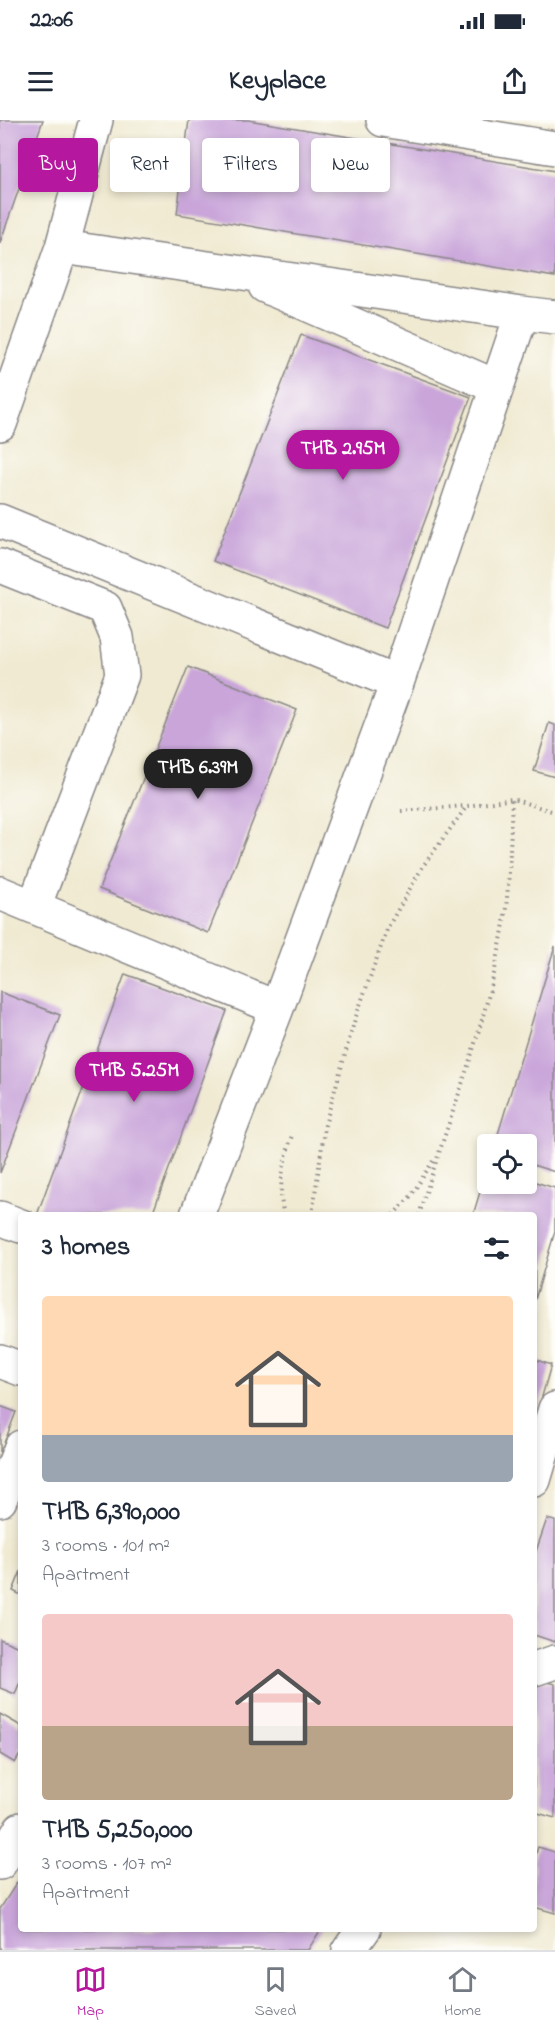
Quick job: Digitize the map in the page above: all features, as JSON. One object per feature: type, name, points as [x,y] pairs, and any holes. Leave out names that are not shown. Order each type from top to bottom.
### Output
[{"type":"street","points":[[0,424],[62,247],[96,120]]},
{"type":"street","points":[[383,120],[555,148]]},
{"type":"street","points":[[62,247],[555,318]]},
{"type":"street","points":[[225,269],[497,387]]},
{"type":"street","points":[[198,1212],[277,1008],[397,682],[522,313]]},
{"type":"street","points":[[0,521],[397,682]]},
{"type":"street","points":[[0,566],[105,608],[117,637],[122,675],[34,907]]},
{"type":"street","points":[[0,893],[277,1008]]},
{"type":"street","points":[[0,1218],[18,1225]]},
{"type":"street","points":[[0,1361],[18,1368]]},
{"type":"street","points":[[537,1470],[555,1409]]},
{"type":"street","points":[[0,1500],[18,1455]]},
{"type":"street","points":[[537,1667],[555,1662]]},
{"type":"street","points":[[0,1863],[18,1834]]},
{"type":"street","points":[[349,1950],[362,1932]]},
{"type":"path","points":[[420,1212],[481,1019],[502,936],[507,902],[512,799]]},
{"type":"path","points":[[401,811],[466,806],[512,799],[555,812]]},
{"type":"path","points":[[312,1212],[325,1125],[355,1019],[388,927],[423,866],[466,806]]},
{"type":"path","points":[[283,1212],[280,1202],[281,1170],[292,1135]]},
{"type":"path","points":[[396,1212],[411,1196],[439,1150]]},
{"type":"building","points":[[0,120],[43,120],[37,138],[18,138],[18,192],[0,243]]},
{"type":"building","points":[[189,120],[248,120],[356,138],[311,138],[311,192],[390,192],[390,144],[555,171],[555,277],[177,214],[180,192],[190,192],[190,138],[187,138]]},
{"type":"building","points":[[301,335],[471,397],[385,628],[213,561]]},
{"type":"building","points":[[188,667],[297,710],[208,933],[99,889]]},
{"type":"building","points":[[549,723],[555,725],[555,777],[534,771]]},
{"type":"building","points":[[555,946],[555,1172],[537,1166],[537,1134],[498,1134]]},
{"type":"building","points":[[125,974],[227,1011],[153,1212],[38,1212]]},
{"type":"building","points":[[0,992],[60,1015],[0,1173]]},
{"type":"building","points":[[537,1182],[555,1188],[555,1231],[537,1293],[537,1212],[474,1212],[479,1194],[537,1194]]},
{"type":"building","points":[[537,1360],[551,1365],[537,1414]]},
{"type":"building","points":[[0,1406],[16,1412],[0,1454]]},
{"type":"building","points":[[547,1519],[555,1521],[555,1642],[537,1636],[537,1548]]},
{"type":"building","points":[[18,1578],[18,1594],[13,1591]]},
{"type":"building","points":[[0,1639],[18,1647],[18,1686],[15,1694],[0,1688]]},
{"type":"building","points":[[537,1680],[555,1684],[555,1818],[537,1813]]},
{"type":"building","points":[[0,1714],[18,1724],[18,1758],[15,1763],[0,1754]]},
{"type":"building","points":[[538,1847],[555,1852],[555,1913],[537,1908]]},
{"type":"building","points":[[18,1881],[18,1932],[319,1932],[308,1950],[0,1950],[0,1909]]}]
